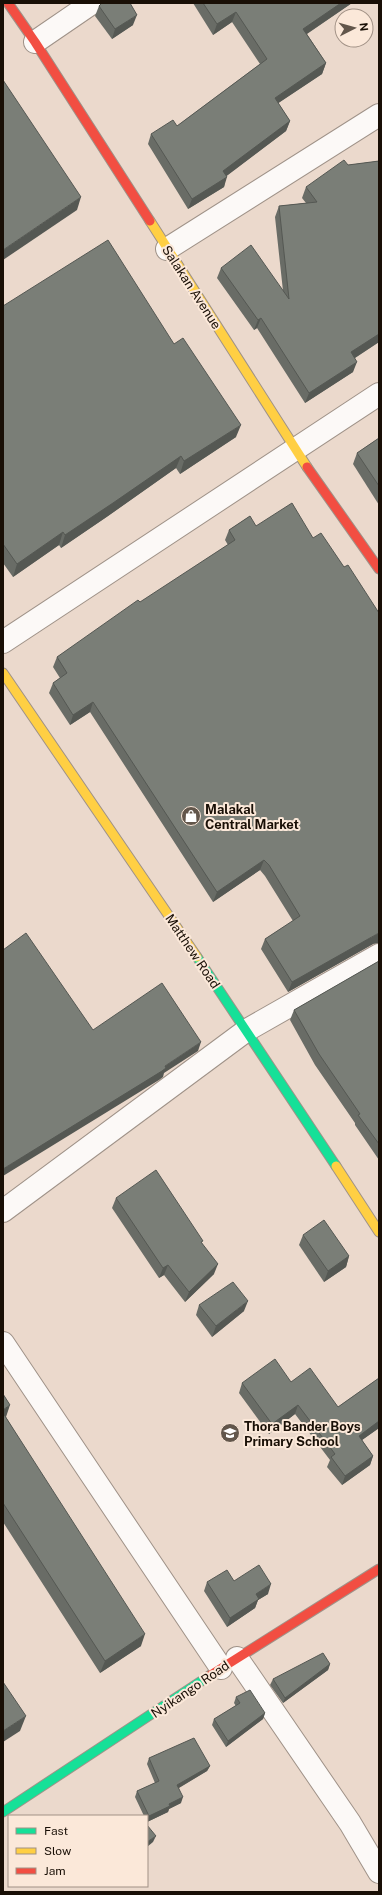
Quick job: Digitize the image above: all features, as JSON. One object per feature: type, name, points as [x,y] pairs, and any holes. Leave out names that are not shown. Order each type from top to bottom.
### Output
[{"type":"street","name":"Salakan Avenue","points":[[8,3],[35,42],[295,449],[379,569]]},
{"type":"street","points":[[35,42],[92,3]]},
{"type":"street","points":[[167,249],[379,115]]},
{"type":"street","points":[[3,642],[379,394]]},
{"type":"street","name":"Matthew Road","points":[[3,673],[247,1030],[379,1232]]},
{"type":"street","points":[[3,1211],[247,1030],[379,955]]},
{"type":"street","points":[[3,1343],[229,1663],[350,1823],[379,1872]]},
{"type":"street","name":"Nyikango Road","points":[[3,1812],[229,1663],[379,1569]]},
{"type":"building","points":[[102,3],[130,3],[137,15],[115,29],[99,6]]},
{"type":"building","points":[[203,3],[341,3],[303,29],[326,63],[275,98],[290,121],[223,171],[227,177],[192,199],[151,134],[173,120],[177,126],[267,59],[236,12],[217,24]]},
{"type":"building","points":[[3,80],[81,197],[3,250]]},
{"type":"building","points":[[344,160],[348,165],[379,161],[379,334],[351,352],[357,362],[309,393],[261,318],[258,320],[221,268],[251,245],[289,299],[279,206],[317,202],[306,187]]},
{"type":"building","points":[[108,240],[174,344],[183,338],[241,425],[184,461],[181,456],[65,535],[63,532],[17,564],[3,544],[3,306]]},
{"type":"building","points":[[379,438],[379,486],[357,453]]},
{"type":"building","points":[[292,503],[313,538],[321,533],[344,567],[348,565],[379,613],[379,933],[292,982],[265,939],[300,916],[269,865],[264,860],[217,892],[93,702],[73,715],[53,683],[67,673],[57,657],[138,600],[140,602],[235,540],[229,530],[250,516],[256,526]]},
{"type":"building","points":[[26,933],[93,1030],[162,983],[201,1042],[165,1066],[166,1068],[162,1071],[3,1169],[3,950]]},
{"type":"building","points":[[379,961],[379,1144],[358,1115],[360,1114],[319,1054],[294,1010]]},
{"type":"building","points":[[156,1170],[203,1241],[201,1242],[218,1264],[189,1292],[168,1265],[163,1268],[116,1198]]},
{"type":"building","points":[[324,1220],[349,1256],[328,1271],[303,1235]]},
{"type":"building","points":[[233,1282],[248,1301],[216,1326],[199,1305]]},
{"type":"building","points":[[275,1359],[291,1382],[310,1368],[338,1407],[379,1378],[379,1421],[359,1436],[373,1456],[345,1476],[331,1457],[335,1454],[298,1405],[272,1424],[242,1383]]},
{"type":"building","points":[[3,1394],[10,1405],[3,1410]]},
{"type":"building","points":[[3,1413],[145,1634],[105,1661],[3,1503]]},
{"type":"building","points":[[259,1565],[271,1584],[256,1594],[259,1599],[230,1618],[207,1582],[227,1570],[234,1581]]},
{"type":"building","points":[[323,1653],[330,1664],[285,1698],[273,1679]]},
{"type":"building","points":[[3,1682],[26,1716],[3,1731]]},
{"type":"building","points":[[250,1690],[265,1713],[228,1741],[214,1719],[240,1703],[236,1697]]},
{"type":"building","points":[[194,1738],[210,1766],[177,1785],[183,1797],[169,1804],[170,1806],[149,1816],[137,1791],[159,1781],[149,1758]]},
{"type":"building","points":[[148,1826],[156,1836],[148,1841]]},
{"type":"traffic: fast","points":[[197,957],[336,1166]]},
{"type":"traffic: fast","points":[[3,1812],[209,1676]]},
{"type":"traffic: slow","points":[[150,221],[307,467]]},
{"type":"traffic: slow","points":[[3,673],[197,957]]},
{"type":"traffic: slow","points":[[336,1166],[379,1232]]},
{"type":"traffic: jam","points":[[8,3],[35,42],[150,221]]},
{"type":"traffic: jam","points":[[307,467],[379,569]]},
{"type":"traffic: jam","points":[[209,1676],[379,1569]]},
{"type":"place","name":"Malakal Central Market","points":[[191,816]]},
{"type":"place","name":"Thora Bander Boys Primary School","points":[[230,1433]]}]
